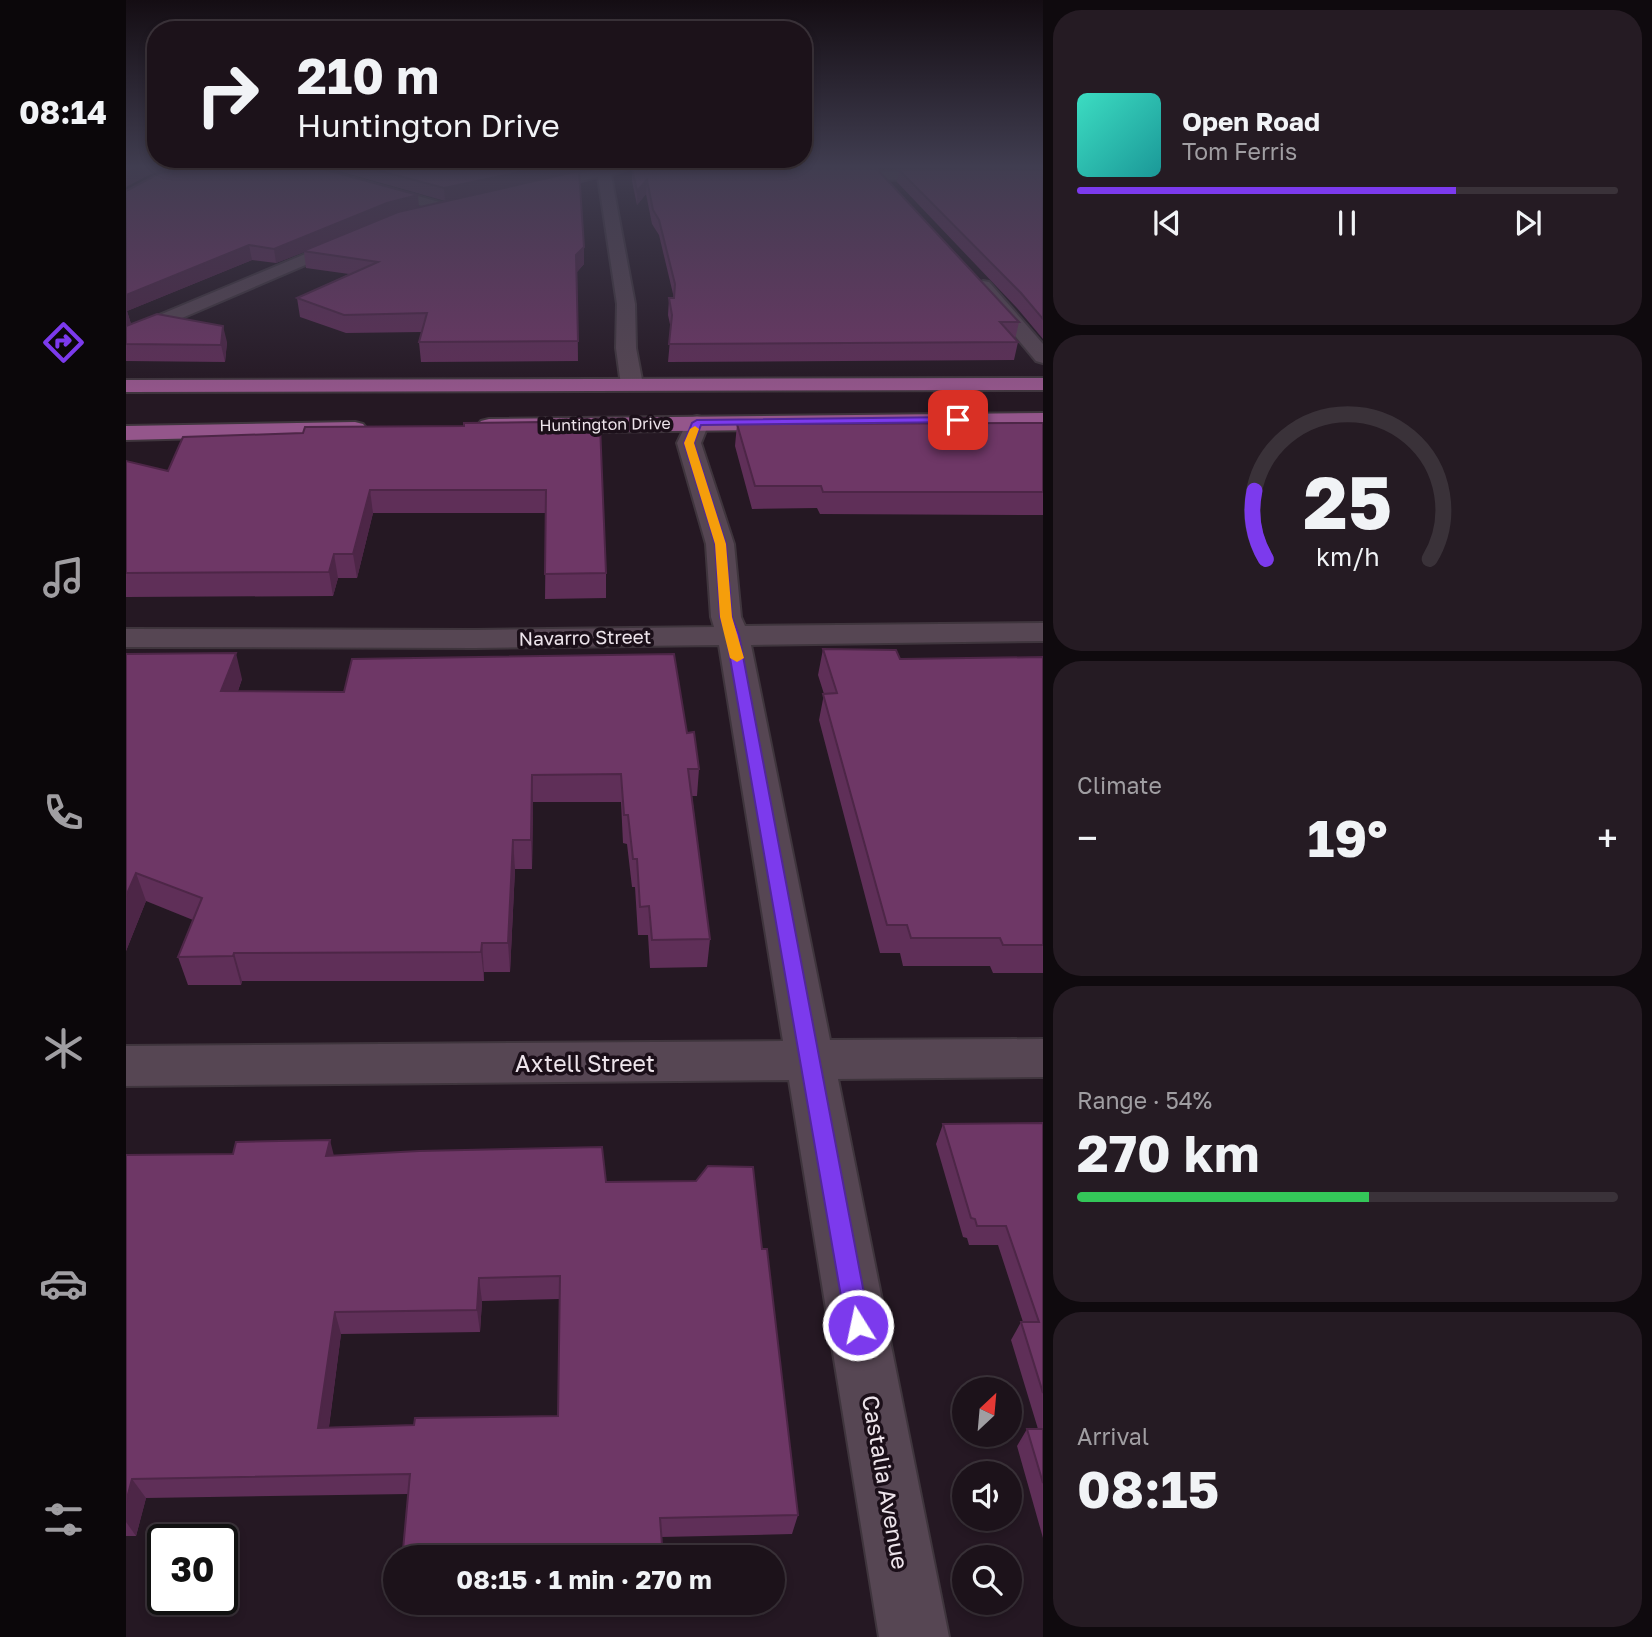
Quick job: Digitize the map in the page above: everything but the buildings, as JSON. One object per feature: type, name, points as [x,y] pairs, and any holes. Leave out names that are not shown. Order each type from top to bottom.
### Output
[{"type":"main road","name":"Huntington Drive","points":[[126,386],[1043,384]]},
{"type":"main road","points":[[239,407],[527,385]]},
{"type":"main road","points":[[126,415],[172,411]]},
{"type":"main road","name":"Huntington Drive","points":[[466,427],[1043,419]]},
{"type":"main road","points":[[126,433],[384,428]]},
{"type":"street","points":[[126,336],[343,243]]},
{"type":"street","points":[[616,243],[626,304],[626,348],[632,385]]},
{"type":"street","points":[[969,271],[1043,356]]},
{"type":"street","name":"Castalia Avenue","points":[[697,423],[689,443],[720,544],[726,617],[733,635],[914,1637]]},
{"type":"street","name":"Navarro Street","points":[[126,638],[475,639],[1043,632]]},
{"type":"street","name":"Axtell Street","points":[[126,1066],[1043,1058]]},
{"type":"slow traffic","points":[[695,429],[689,443],[720,544],[726,617],[737,658]]},
{"type":"route","points":[[858,1325],[733,635],[726,617],[720,544],[689,443],[697,423],[958,420]]}]
